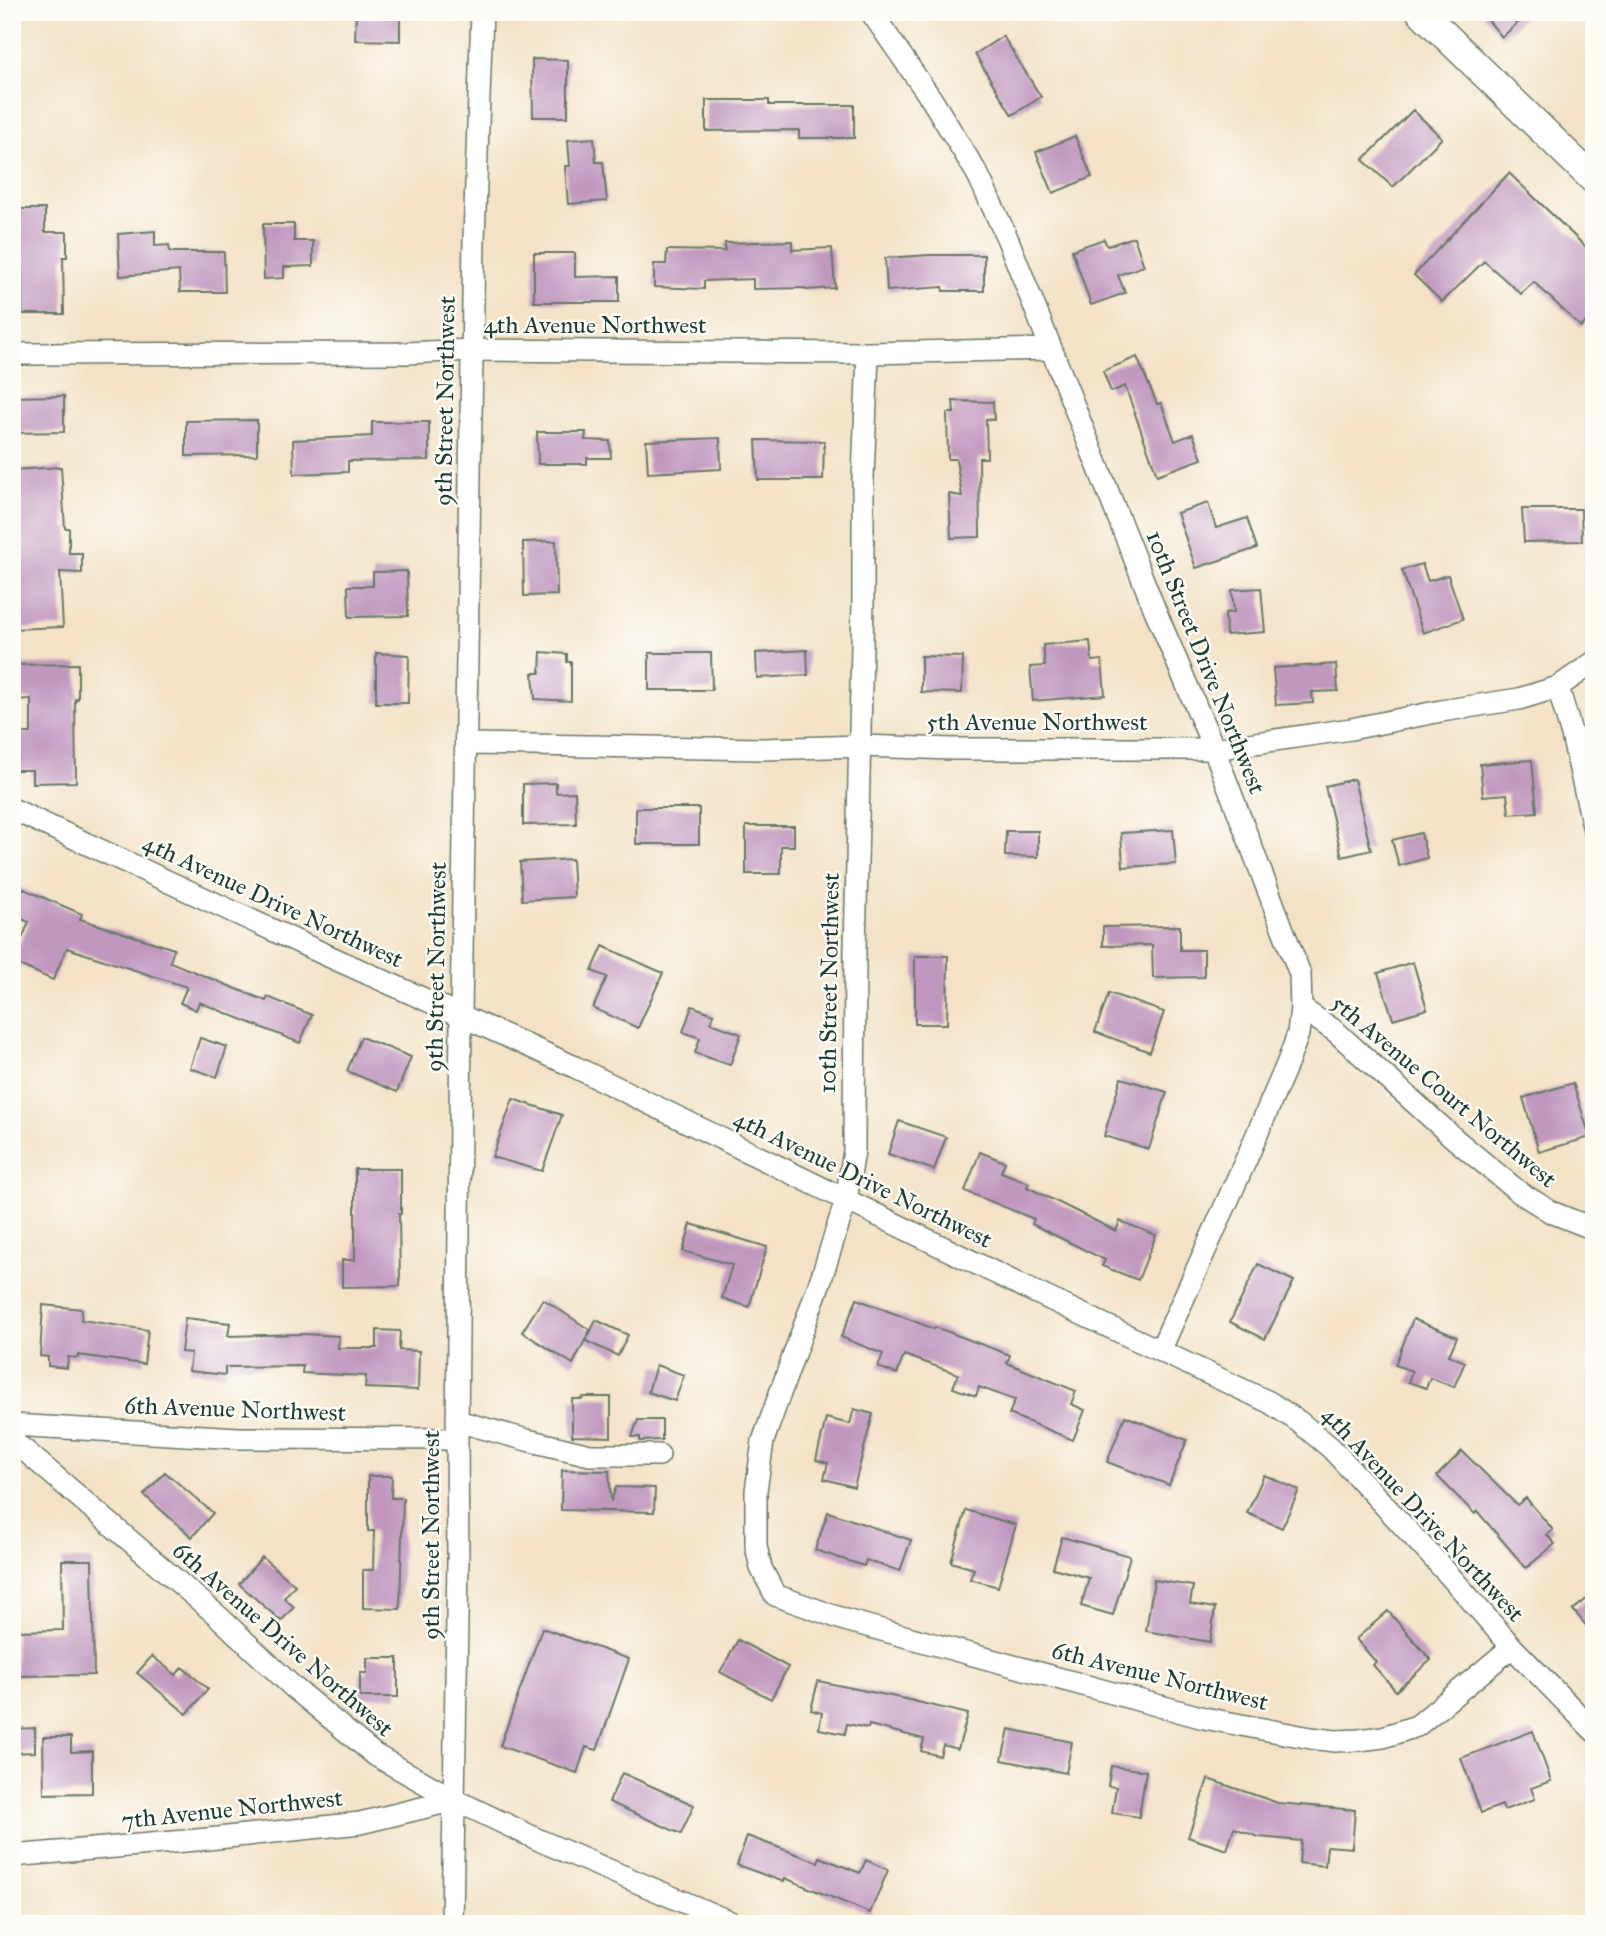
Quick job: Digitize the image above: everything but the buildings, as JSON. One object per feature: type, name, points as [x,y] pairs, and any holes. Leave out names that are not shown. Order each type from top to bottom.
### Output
[{"type":"main road","points":[[1420,12],[1594,180]]},
{"type":"street","name":"9th Street Northwest","points":[[453,1924],[461,1015],[474,239],[482,12]]},
{"type":"street","name":"10th Street Drive Northwest","points":[[871,12],[932,100],[978,176],[1008,240],[1155,610],[1214,749],[1300,974],[1301,1008],[1298,1034],[1288,1062],[1250,1153],[1160,1351]]},
{"type":"street","name":"4th Avenue Northwest","points":[[12,354],[472,350],[868,353],[1051,349]]},
{"type":"street","name":"10th Street Northwest","points":[[775,1595],[761,1568],[756,1546],[757,1491],[763,1441],[846,1200],[854,1151],[863,478],[868,353]]},
{"type":"street","name":"5th Avenue Northwest","points":[[466,744],[764,749],[860,746],[1214,749],[1351,729],[1441,710],[1519,699],[1558,687],[1594,662]]},
{"type":"street","points":[[1558,687],[1594,830]]},
{"type":"street","name":"4th Avenue Drive Northwest","points":[[12,809],[575,1067],[1036,1293],[1269,1402],[1298,1420],[1331,1448],[1512,1647],[1594,1731]]},
{"type":"street","name":"5th Avenue Court Northwest","points":[[1301,1008],[1335,1031],[1456,1140],[1519,1192],[1551,1212],[1594,1229]]},
{"type":"street","name":"6th Avenue Northwest","points":[[12,1425],[239,1438],[457,1430],[527,1440],[590,1455],[659,1455]]},
{"type":"street","name":"6th Avenue Drive Northwest","points":[[12,1442],[44,1466],[219,1618],[293,1687],[375,1755],[455,1800],[541,1841],[735,1924]]},
{"type":"street","name":"6th Avenue Northwest","points":[[775,1595],[845,1620],[1204,1718],[1335,1741],[1383,1737],[1417,1726],[1512,1647]]},
{"type":"street","name":"7th Avenue Northwest","points":[[12,1856],[360,1823],[455,1800]]}]
